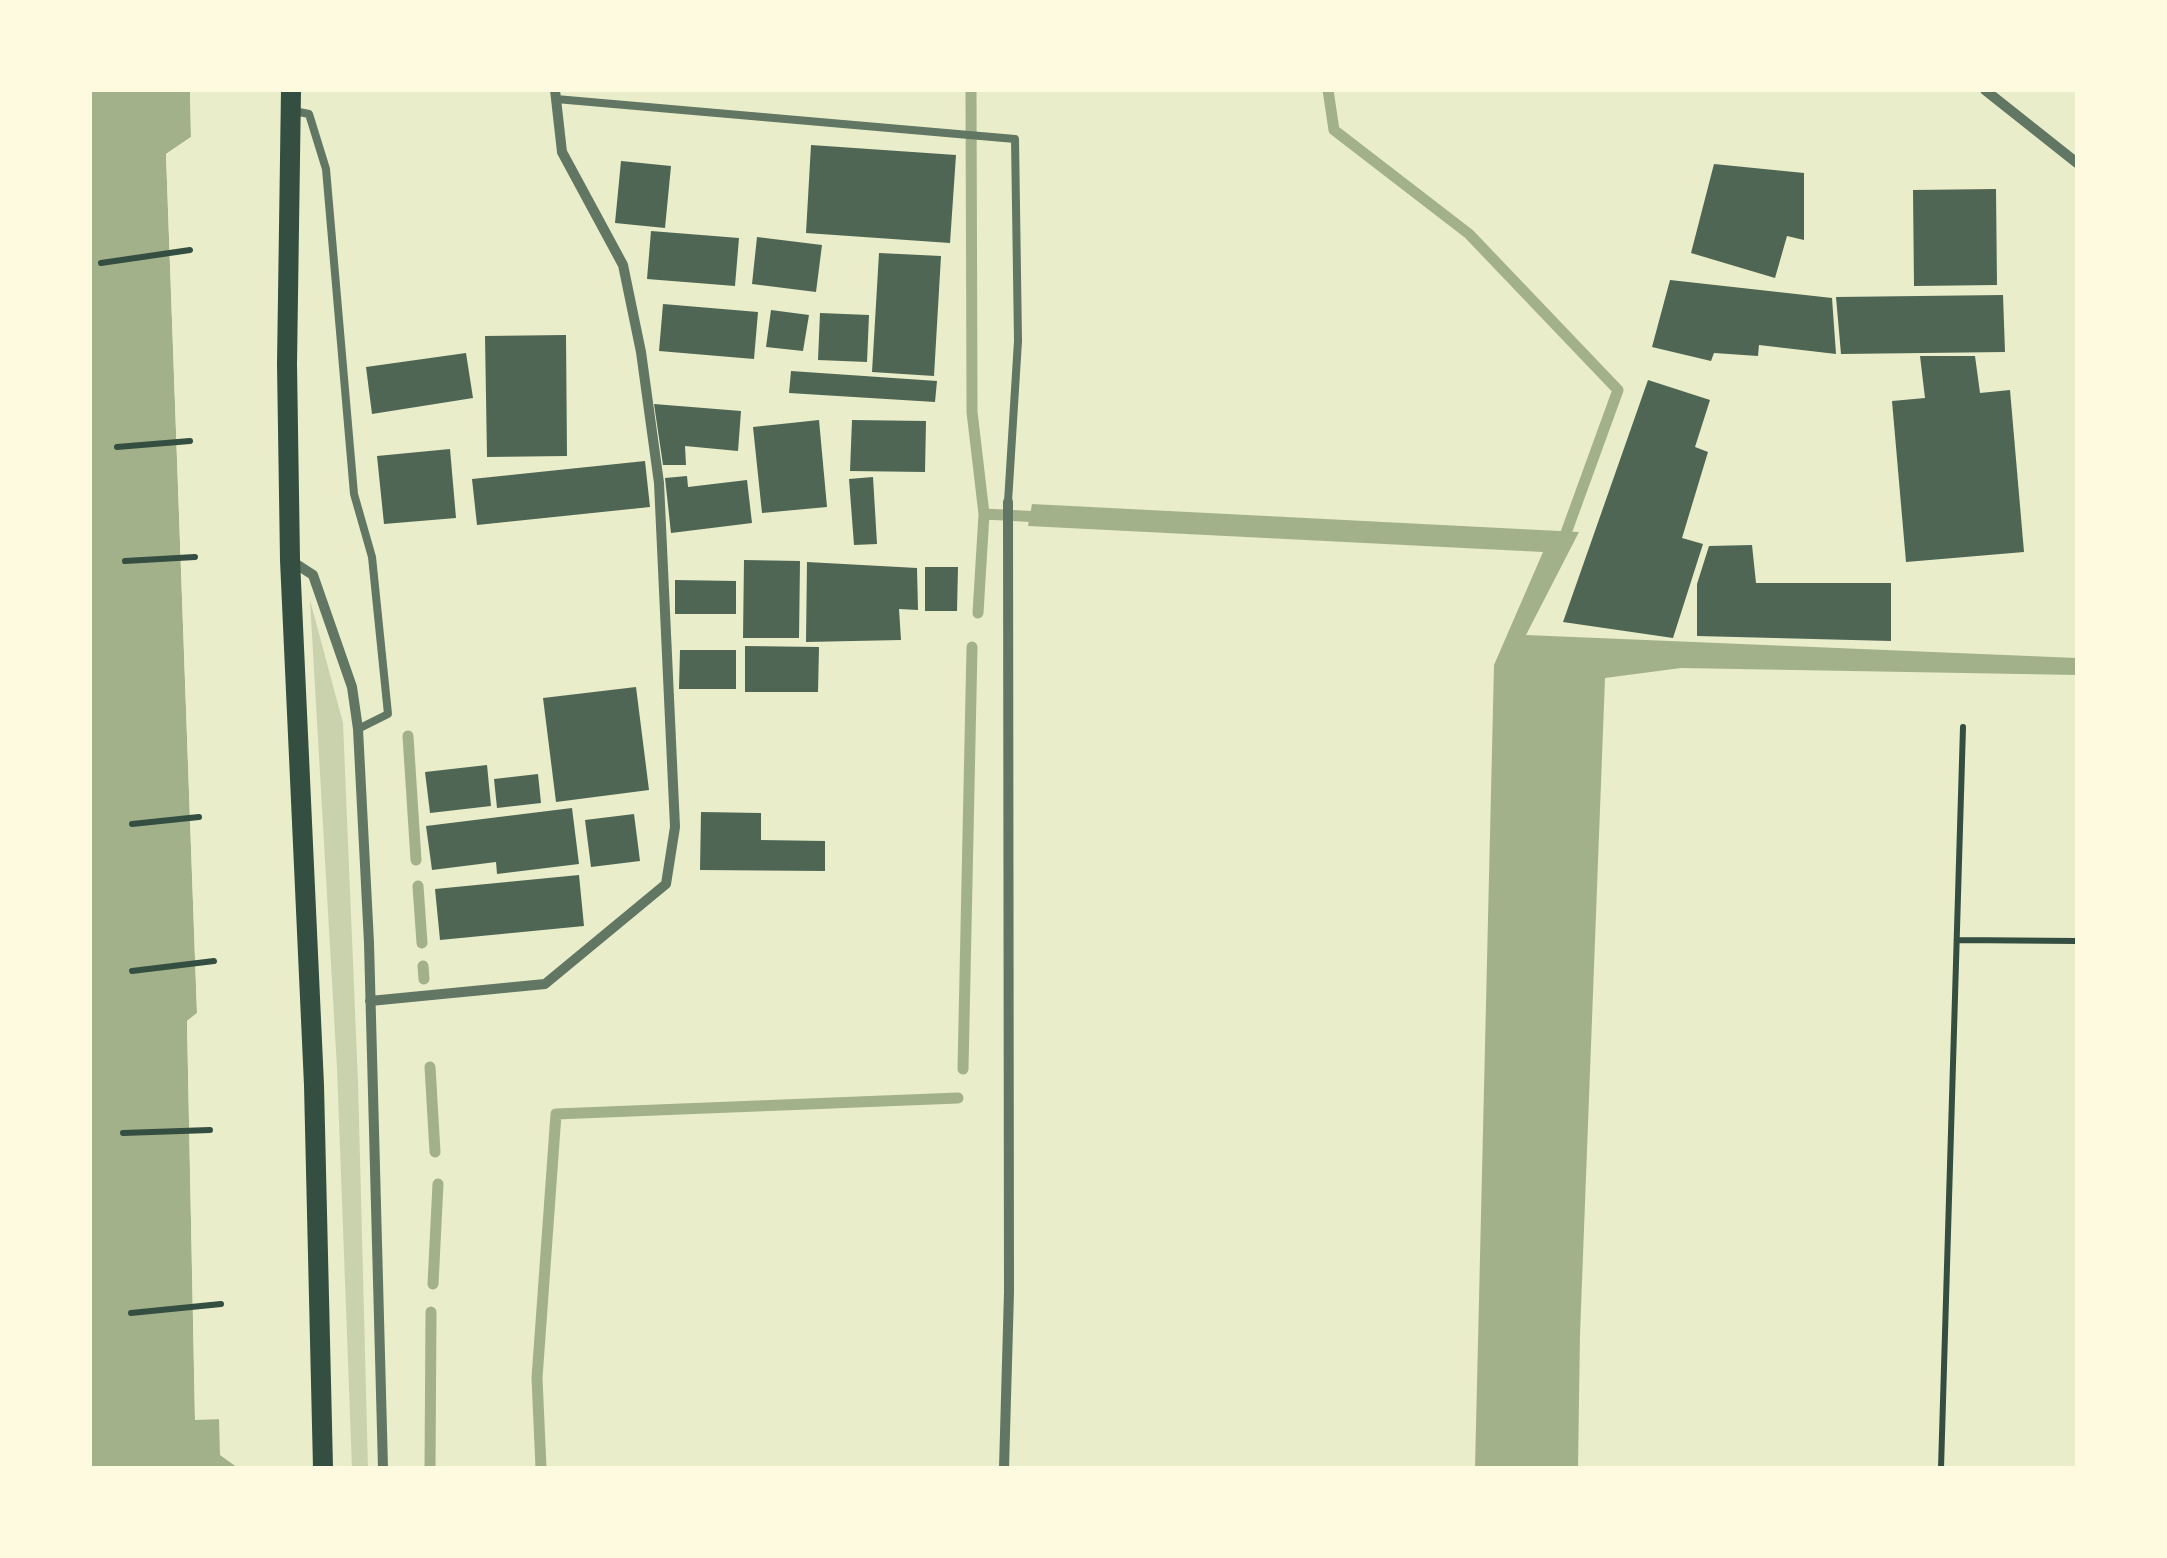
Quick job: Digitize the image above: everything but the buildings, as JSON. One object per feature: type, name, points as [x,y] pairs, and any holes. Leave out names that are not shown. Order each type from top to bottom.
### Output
[{"type":"main road","points":[[291,100],[287,364],[290,560],[314,1085],[323,1468]]},
{"type":"street","points":[[1984,90],[1997,95],[2077,163]]},
{"type":"street","points":[[370,1001],[545,984],[666,884],[676,827],[659,483],[623,265],[562,152],[556,94]]},
{"type":"street","points":[[1004,1468],[1009,1292],[1008,502]]},
{"type":"street","points":[[290,560],[313,575],[352,687],[358,729],[383,1468]]},
{"type":"lane","points":[[556,94],[1015,139],[1018,341],[1008,502]]},
{"type":"lane","points":[[291,100],[309,114],[326,168],[354,494],[372,557],[388,714],[358,729]]},
{"type":"path","points":[[100,264],[190,250]]},
{"type":"path","points":[[117,447],[190,441]]},
{"type":"path","points":[[124,561],[195,557]]},
{"type":"path","points":[[1941,1468],[1963,727]]},
{"type":"path","points":[[132,824],[199,817]]},
{"type":"path","points":[[1957,940],[2077,941]]},
{"type":"path","points":[[132,971],[214,961]]},
{"type":"path","points":[[122,1133],[210,1130]]},
{"type":"path","points":[[131,1314],[222,1304]]},
{"type":"shaded area","points":[[90,90],[190,90],[191,137],[166,154],[197,1013],[187,1021],[195,1419],[219,1419],[220,1455],[238,1468],[90,1468]]},
{"type":"shaded area","points":[[1032,504],[1579,532],[1526,635],[2077,658],[2077,675],[1681,668],[1605,678],[1578,1468],[1475,1468],[1494,665],[1543,552],[1028,526]]},
{"type":"shaded area","points":[[310,600],[343,723],[368,1468],[352,1468],[337,1068]]},
{"type":"pier","points":[[190,90],[195,90],[196,138],[172,156],[202,1013],[192,1023],[200,1415],[220,1414],[224,1419],[195,1420],[187,1021],[197,1013],[166,154],[191,137]]},
{"type":"waterway","points":[[971,90],[972,412],[984,514],[1041,517]]},
{"type":"waterway","points":[[1328,90],[1334,130],[1469,234],[1618,390],[1562,544]]},
{"type":"waterway","points":[[978,613],[984,514]]},
{"type":"waterway","points":[[963,1069],[972,647]]},
{"type":"waterway","points":[[408,736],[416,860]]},
{"type":"waterway","points":[[418,886],[422,943]]},
{"type":"waterway","points":[[423,966],[424,979]]},
{"type":"waterway","points":[[430,1067],[435,1152]]},
{"type":"waterway","points":[[541,1468],[537,1378],[556,1114],[958,1098]]},
{"type":"waterway","points":[[433,1284],[438,1184]]},
{"type":"waterway","points":[[430,1468],[431,1312]]}]
